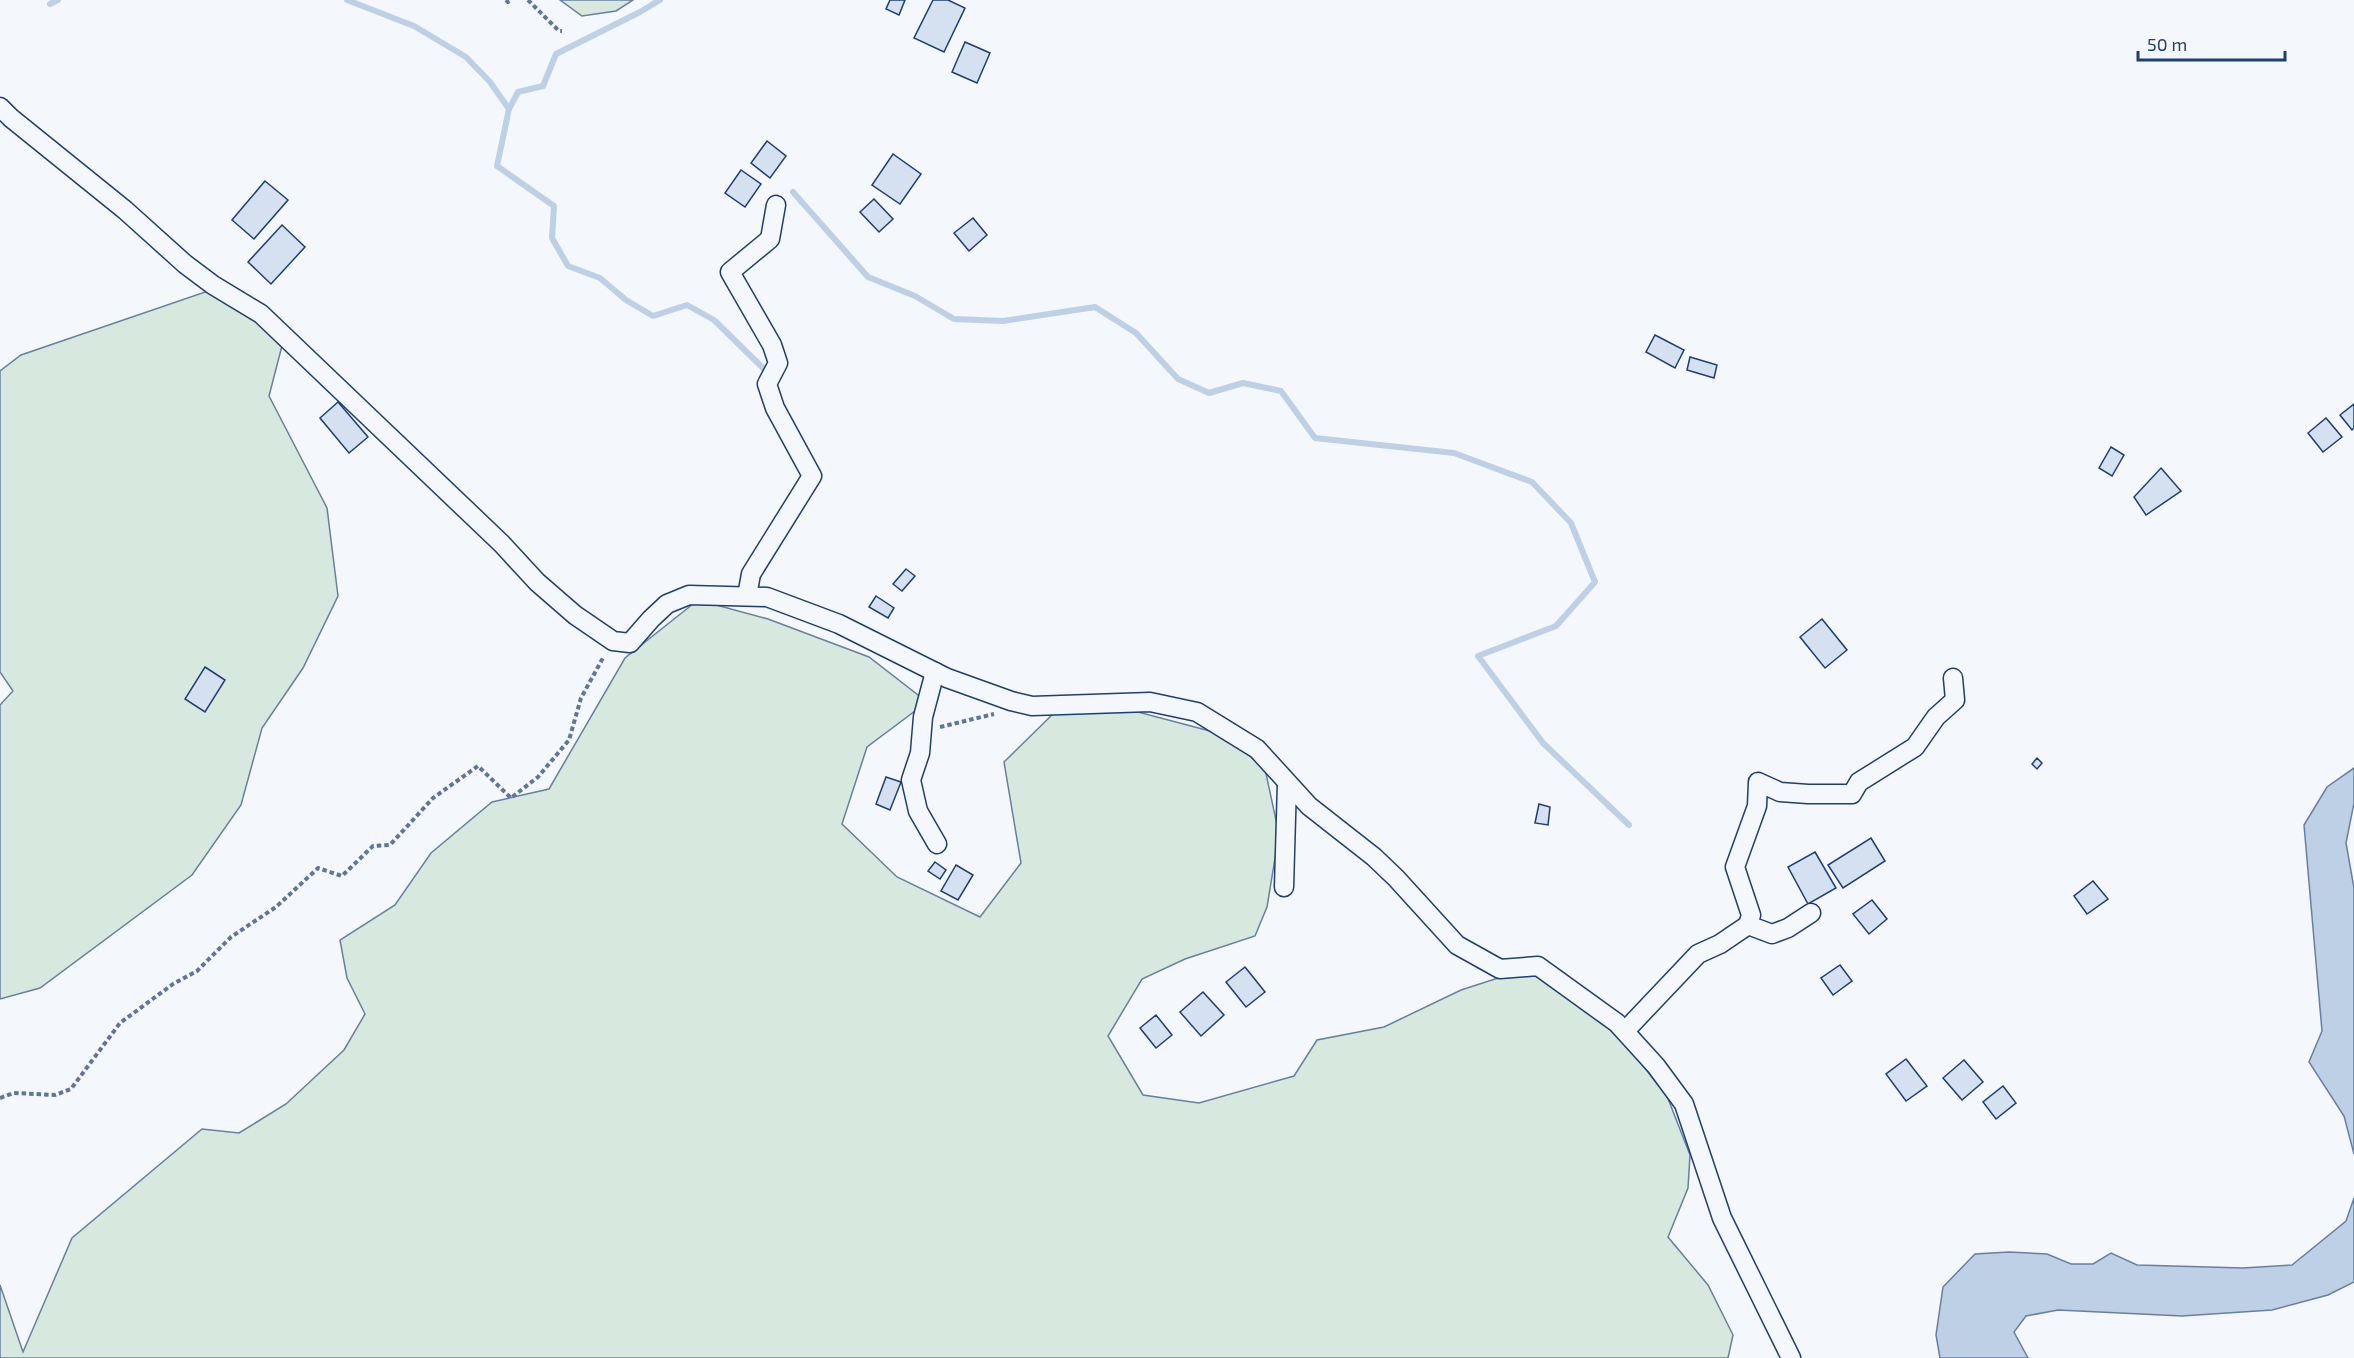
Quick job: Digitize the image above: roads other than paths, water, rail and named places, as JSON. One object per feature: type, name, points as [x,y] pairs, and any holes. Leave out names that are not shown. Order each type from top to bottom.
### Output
[{"type":"street","points":[[0,107],[125,210],[185,264],[213,285],[261,315],[502,544],[537,582],[575,615],[613,641],[630,643],[667,604],[689,595],[767,597],[839,624],[935,672],[1011,701],[1032,706],[1150,702],[1197,711],[1257,748],[1309,806],[1374,857],[1425,908],[1457,945],[1500,969],[1538,966],[1617,1023],[1656,1066],[1683,1104],[1722,1218],[1791,1358]]},
{"type":"street","points":[[747,596],[751,574],[812,476],[775,408],[767,384],[778,363],[772,345],[730,272],[770,238],[776,205]]},
{"type":"street","points":[[935,672],[923,717],[920,753],[911,780],[918,811],[937,844]]},
{"type":"street","points":[[1625,1031],[1698,954],[1720,944],[1748,925],[1750,915],[1735,867],[1758,806],[1758,782],[1780,792],[1852,794],[1859,782],[1915,747],[1936,717],[1955,700],[1953,678]]},
{"type":"street","points":[[1284,887],[1287,783]]},
{"type":"street","points":[[1748,925],[1772,934],[1788,928],[1811,913]]},
{"type":"water","points":[[2354,768],[2354,803],[2346,843],[2354,888],[2354,1154],[2344,1116],[2309,1062],[2322,1031],[2304,825],[2327,787]]},
{"type":"water","points":[[2354,1198],[2354,1282],[2328,1295],[2272,1310],[2182,1316],[2058,1310],[2026,1316],[2014,1332],[2028,1358],[1940,1358],[1936,1335],[1943,1287],[1975,1254],[2009,1252],[2047,1254],[2071,1264],[2093,1264],[2111,1253],[2137,1265],[2243,1268],[2292,1265],[2346,1221]]},
{"type":"waterway","points":[[50,4],[58,0]]},
{"type":"waterway","points":[[347,0],[414,26],[466,57],[490,82],[509,109]]},
{"type":"waterway","points":[[660,0],[556,54],[543,86],[518,92],[509,109],[497,166],[554,206],[552,238],[568,266],[600,278],[626,300],[653,316],[687,305],[714,320],[763,368]]},
{"type":"waterway","points":[[793,192],[868,277],[915,296],[954,319],[1003,321],[1095,307],[1136,333],[1178,379],[1209,393],[1243,383],[1281,391],[1315,438],[1454,453],[1532,482],[1571,523],[1595,582],[1556,626],[1478,656],[1543,743],[1629,825]]}]
